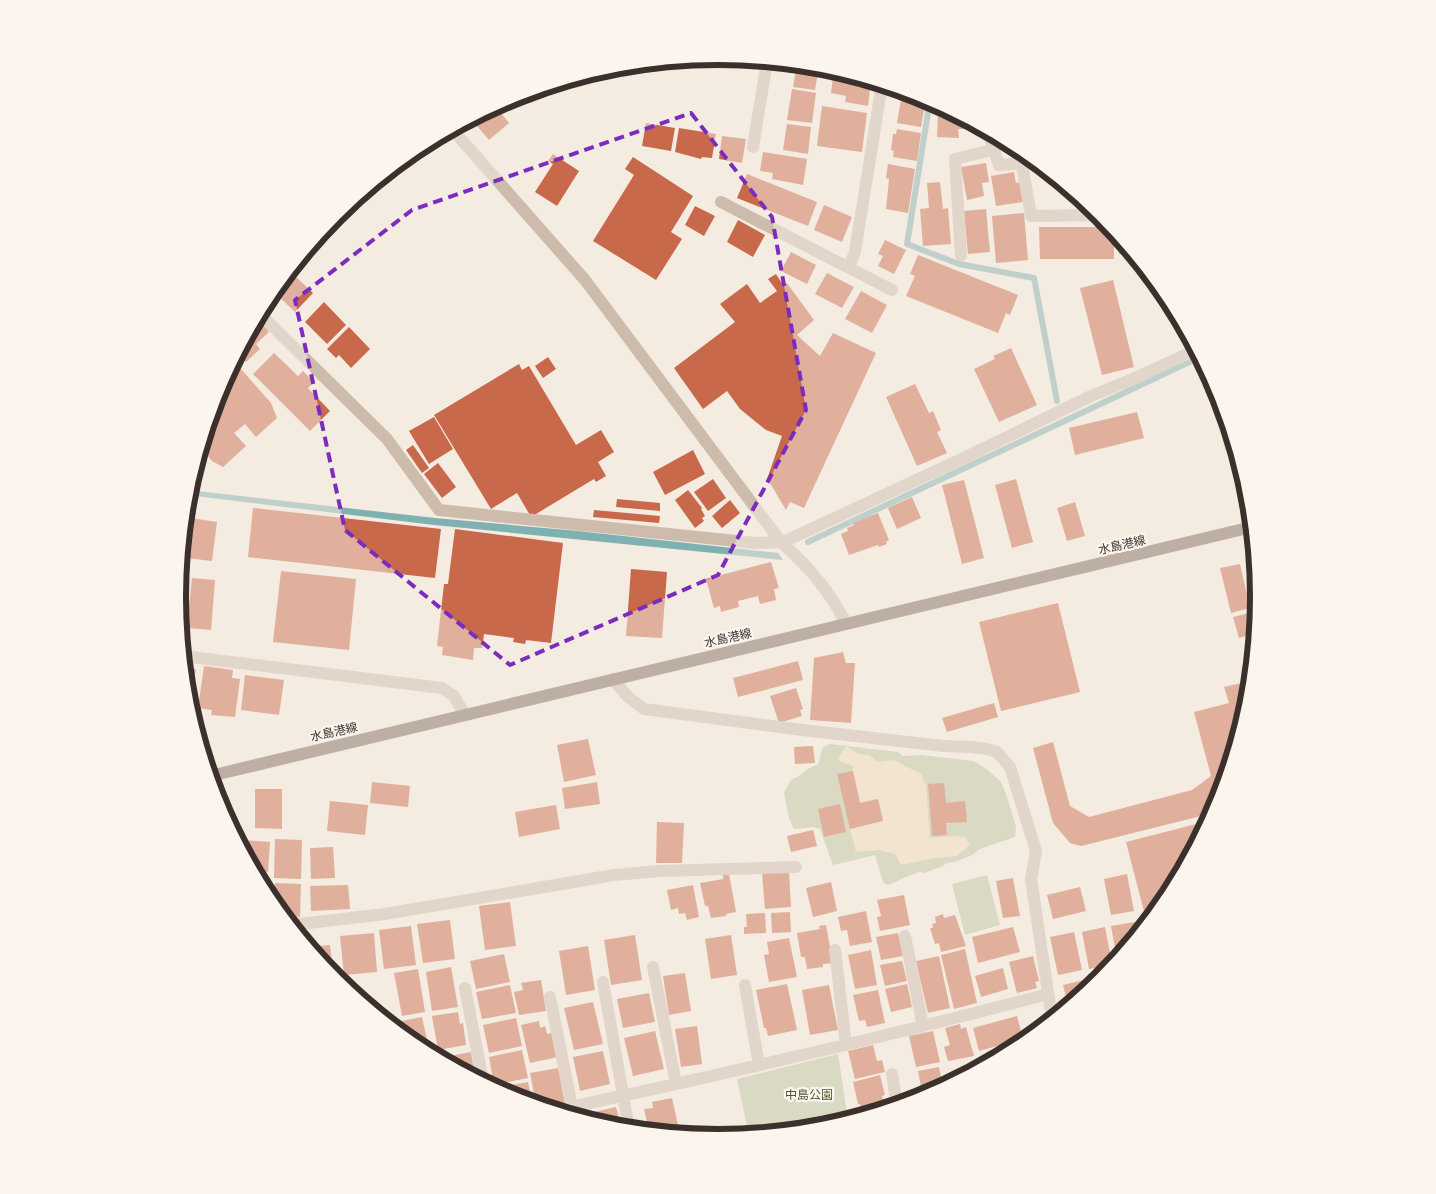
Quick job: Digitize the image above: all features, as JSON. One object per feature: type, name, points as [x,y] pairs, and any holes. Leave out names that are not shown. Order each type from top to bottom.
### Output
[{"type":"main road","name":"水島港線","points":[[216,774],[1245,529]]},
{"type":"street","points":[[753,147],[765,67]]},
{"type":"street","points":[[850,267],[856,252],[881,91]]},
{"type":"street","points":[[456,134],[586,280],[781,542],[823,586],[838,606],[846,624]]},
{"type":"street","points":[[989,139],[999,165],[1026,163]]},
{"type":"street","points":[[961,255],[955,159],[992,150]]},
{"type":"street","points":[[1022,164],[1031,216],[1088,215]]},
{"type":"street","points":[[721,202],[892,290]]},
{"type":"street","points":[[265,318],[387,439],[439,510],[745,542],[781,542],[966,457],[1091,396],[1136,378],[1190,353]]},
{"type":"street","points":[[190,657],[442,688],[454,696],[465,715]]},
{"type":"street","points":[[613,679],[627,696],[644,709],[794,729],[943,746],[971,747],[997,752],[1010,767],[1036,851],[1031,879],[1051,1012]]},
{"type":"street","points":[[299,924],[386,914],[614,875],[658,871],[796,867]]},
{"type":"street","points":[[905,936],[922,1027]]},
{"type":"street","points":[[835,950],[846,1045]]},
{"type":"street","points":[[653,967],[676,1084]]},
{"type":"street","points":[[603,982],[628,1121]]},
{"type":"street","points":[[744,985],[759,1065]]},
{"type":"street","points":[[465,988],[480,1073]]},
{"type":"street","points":[[569,1108],[922,1027],[1048,994]]},
{"type":"street","points":[[550,997],[572,1107]]},
{"type":"street","points":[[892,1074],[896,1098]]},
{"type":"highlighted area","points":[[691,113],[772,217],[806,410],[718,575],[510,665],[345,530],[295,300],[412,210]]},
{"type":"green space","points":[[830,744],[898,752],[903,756],[921,755],[973,761],[987,769],[1001,782],[1016,826],[1015,837],[980,849],[972,855],[955,862],[946,863],[924,873],[919,872],[888,885],[882,879],[875,855],[833,865],[820,829],[812,827],[794,829],[789,818],[784,792],[791,780],[818,764],[823,747]]},
{"type":"green space","points":[[987,875],[1000,925],[965,935],[952,884]]},
{"type":"green space","name":"中島公園","points":[[838,1054],[847,1113],[822,1119],[748,1128],[737,1079]]},
{"type":"sand","points":[[846,746],[858,754],[868,755],[878,762],[894,760],[921,774],[926,786],[930,838],[965,837],[970,845],[957,856],[935,858],[901,865],[895,854],[879,850],[856,852],[850,829],[883,820],[878,799],[860,803],[853,766],[837,760]]},
{"type":"water","points":[[196,491],[435,518],[578,531],[778,553],[783,560],[434,525],[196,496]]},
{"type":"building","points":[[796,71],[818,74],[815,90],[793,87]]},
{"type":"building","points":[[833,78],[870,87],[868,106],[845,102],[846,96],[831,93]]},
{"type":"building","points":[[792,89],[816,93],[812,123],[787,120]]},
{"type":"building","points":[[901,97],[925,106],[921,127],[897,123]]},
{"type":"building","points":[[822,106],[867,113],[862,152],[817,146]]},
{"type":"building","points":[[500,112],[509,123],[489,140],[475,124]]},
{"type":"building","points":[[938,114],[967,127],[967,129],[958,129],[959,138],[937,137]]},
{"type":"building","points":[[646,123],[675,128],[671,151],[642,146]]},
{"type":"building","points":[[787,124],[811,127],[808,154],[783,150]]},
{"type":"building","points":[[679,128],[716,134],[712,158],[702,157],[701,159],[675,152]]},
{"type":"building","points":[[897,129],[921,133],[917,161],[893,157],[894,151],[891,150],[893,134],[896,134]]},
{"type":"building","points":[[722,136],[746,139],[742,163],[719,159]]},
{"type":"building","points":[[763,152],[807,159],[803,185],[772,179],[773,173],[760,171]]},
{"type":"building","points":[[553,154],[579,171],[557,206],[535,192],[553,164],[548,161]]},
{"type":"building","points":[[633,157],[693,196],[671,232],[682,239],[656,280],[593,241],[634,175],[625,169]]},
{"type":"building","points":[[986,163],[989,182],[982,183],[984,196],[967,200],[961,167]]},
{"type":"building","points":[[888,164],[915,169],[908,213],[886,209],[889,179],[886,178]]},
{"type":"building","points":[[1014,172],[1016,183],[1020,182],[1023,202],[996,206],[991,176]]},
{"type":"building","points":[[747,174],[817,202],[808,226],[737,198]]},
{"type":"building","points":[[940,182],[943,209],[948,208],[951,244],[923,246],[920,209],[929,208],[927,183]]},
{"type":"building","points":[[824,205],[852,217],[842,242],[814,230]]},
{"type":"building","points":[[695,206],[715,216],[704,236],[685,225]]},
{"type":"building","points":[[986,209],[990,252],[968,254],[964,211]]},
{"type":"building","points":[[1024,213],[1028,260],[996,263],[992,216]]},
{"type":"building","points":[[738,220],[765,235],[753,257],[727,242]]},
{"type":"building","points":[[1039,227],[1100,227],[1114,242],[1114,259],[1040,259]]},
{"type":"building","points":[[885,240],[906,250],[894,274],[878,266],[883,256],[878,254]]},
{"type":"building","points":[[1119,247],[1125,254],[1119,254]]},
{"type":"building","points":[[791,252],[816,265],[807,284],[781,271]]},
{"type":"building","points":[[918,255],[1018,295],[1010,315],[1006,313],[998,333],[906,296],[915,276],[910,274]]},
{"type":"building","points":[[827,273],[854,287],[842,308],[815,294]]},
{"type":"building","points":[[776,274],[783,285],[787,283],[814,320],[797,335],[820,356],[833,333],[876,353],[804,508],[790,502],[786,510],[770,483],[766,482],[782,436],[766,430],[740,409],[727,391],[703,409],[674,368],[735,322],[720,304],[747,284],[760,303],[777,291],[768,279]]},
{"type":"building","points":[[294,275],[313,293],[295,312],[279,297]]},
{"type":"building","points":[[1113,280],[1134,367],[1102,375],[1080,288]]},
{"type":"building","points":[[861,291],[887,305],[872,333],[845,319]]},
{"type":"building","points":[[324,302],[346,325],[327,344],[305,322]]},
{"type":"building","points":[[262,324],[269,332],[256,344],[260,349],[246,362],[243,359]]},
{"type":"building","points":[[349,327],[370,349],[351,368],[339,355],[336,358],[327,349]]},
{"type":"building","points":[[1011,348],[1037,405],[999,422],[974,369],[995,359],[993,356]]},
{"type":"building","points":[[274,353],[298,376],[303,371],[314,382],[308,388],[330,411],[310,431],[253,374]]},
{"type":"building","points":[[548,357],[556,369],[543,378],[535,366]]},
{"type":"building","points":[[519,364],[522,370],[529,366],[576,445],[601,430],[614,452],[598,462],[606,476],[596,482],[594,479],[531,517],[517,493],[491,509],[434,415]]},
{"type":"building","points":[[239,366],[271,403],[277,418],[256,437],[245,424],[234,433],[246,446],[223,467],[212,461],[206,454],[224,400]]},
{"type":"building","points":[[915,384],[929,413],[933,411],[941,430],[937,432],[947,453],[917,466],[886,397]]},
{"type":"building","points":[[1137,412],[1144,438],[1075,455],[1069,428]]},
{"type":"building","points":[[434,417],[453,449],[429,464],[409,431]]},
{"type":"building","points":[[413,445],[429,468],[422,473],[406,450]]},
{"type":"building","points":[[693,450],[705,474],[665,495],[653,472]]},
{"type":"building","points":[[438,463],[456,487],[442,498],[424,474]]},
{"type":"building","points":[[713,479],[726,498],[708,511],[694,492]]},
{"type":"building","points":[[1016,479],[1033,542],[1012,548],[995,485]]},
{"type":"building","points":[[964,480],[984,558],[962,564],[942,485]]},
{"type":"building","points":[[688,490],[702,508],[705,516],[702,518],[704,521],[695,528],[675,500]]},
{"type":"building","points":[[912,497],[921,518],[897,529],[888,508]]},
{"type":"building","points":[[617,499],[660,503],[660,511],[616,507]]},
{"type":"building","points":[[730,500],[740,513],[722,528],[712,516]]},
{"type":"building","points":[[1075,502],[1085,536],[1067,541],[1057,508]]},
{"type":"building","points":[[253,508],[441,529],[435,578],[248,557]]},
{"type":"building","points":[[594,510],[660,516],[659,523],[593,517]]},
{"type":"building","points":[[878,513],[889,540],[886,542],[887,544],[879,547],[878,545],[849,555],[841,534],[848,531],[847,528],[854,525],[853,523]]},
{"type":"building","points":[[192,518],[217,522],[212,561],[187,558]]},
{"type":"building","points":[[455,529],[563,543],[551,643],[526,640],[525,644],[513,642],[514,638],[484,634],[482,648],[474,648],[473,660],[442,655],[443,647],[437,646],[444,584],[448,584]]},
{"type":"building","points":[[771,562],[779,588],[774,589],[776,600],[760,604],[758,596],[738,601],[739,607],[721,612],[720,606],[714,608],[706,579]]},
{"type":"building","points":[[1240,564],[1250,608],[1231,613],[1220,568]]},
{"type":"building","points":[[631,569],[667,572],[662,638],[626,636]]},
{"type":"building","points":[[281,571],[356,579],[349,650],[273,642]]},
{"type":"building","points":[[192,578],[215,580],[211,630],[187,628]]},
{"type":"building","points":[[1058,603],[1080,692],[1001,711],[979,622]]},
{"type":"building","points":[[1250,613],[1249,635],[1239,638],[1233,617]]},
{"type":"building","points":[[843,652],[846,663],[855,663],[851,723],[810,720],[814,658]]},
{"type":"building","points":[[798,661],[803,680],[738,697],[733,678]]},
{"type":"building","points":[[204,666],[233,670],[232,678],[240,679],[235,717],[211,715],[212,710],[198,708]]},
{"type":"building","points":[[191,669],[196,669],[194,685]]},
{"type":"building","points":[[245,675],[284,680],[279,715],[241,710]]},
{"type":"building","points":[[1243,683],[1232,735],[1222,768],[1203,816],[1081,846],[1070,843],[1053,823],[1033,748],[1053,742],[1070,806],[1089,817],[1192,790],[1211,776],[1194,712],[1229,703],[1224,687]]},
{"type":"building","points":[[796,688],[803,709],[800,710],[802,716],[779,723],[770,696]]},
{"type":"building","points":[[994,703],[998,717],[947,732],[942,718]]},
{"type":"building","points":[[588,739],[596,775],[564,782],[557,745]]},
{"type":"building","points":[[813,746],[815,763],[795,764],[794,747]]},
{"type":"building","points":[[853,771],[860,803],[878,799],[883,821],[850,829],[837,774]]},
{"type":"building","points":[[372,782],[410,786],[408,807],[370,803]]},
{"type":"building","points":[[597,782],[600,804],[565,809],[562,788]]},
{"type":"building","points":[[944,783],[946,803],[965,801],[967,822],[946,823],[947,835],[932,836],[928,784]]},
{"type":"building","points":[[255,789],[282,789],[282,829],[255,828]]},
{"type":"building","points":[[330,801],[368,805],[365,835],[327,831]]},
{"type":"building","points":[[840,804],[846,832],[824,837],[818,809]]},
{"type":"building","points":[[556,805],[560,829],[519,837],[515,812]]},
{"type":"building","points":[[657,822],[684,823],[682,863],[656,863]]},
{"type":"building","points":[[1196,824],[1197,828],[1179,863],[1145,914],[1126,842]]},
{"type":"building","points":[[813,830],[817,846],[791,852],[787,836]]},
{"type":"building","points":[[275,839],[302,840],[301,879],[274,878]]},
{"type":"building","points":[[245,840],[270,842],[268,872],[262,872]]},
{"type":"building","points":[[333,847],[335,878],[311,879],[310,848]]},
{"type":"building","points":[[789,871],[791,907],[765,909],[762,873]]},
{"type":"building","points":[[729,874],[736,912],[726,914],[726,916],[711,918],[708,906],[705,906],[700,883],[723,879],[723,875]]},
{"type":"building","points":[[1127,874],[1134,911],[1111,915],[1104,879]]},
{"type":"building","points":[[1013,878],[1020,916],[1003,918],[996,881]]},
{"type":"building","points":[[831,882],[837,911],[813,917],[806,888]]},
{"type":"building","points":[[275,883],[301,884],[300,917],[293,917],[275,891]]},
{"type":"building","points":[[348,885],[350,909],[311,911],[310,886]]},
{"type":"building","points":[[693,885],[699,917],[687,920],[685,913],[679,914],[678,908],[671,910],[667,890]]},
{"type":"building","points":[[1080,887],[1086,911],[1053,919],[1047,895]]},
{"type":"building","points":[[904,895],[910,925],[880,931],[877,917],[881,916],[877,900]]},
{"type":"building","points":[[510,902],[516,946],[485,950],[479,906]]},
{"type":"building","points":[[866,911],[872,942],[850,946],[847,930],[841,931],[838,917]]},
{"type":"building","points":[[790,912],[791,932],[772,933],[771,913]]},
{"type":"building","points":[[765,913],[766,933],[744,934],[744,927],[747,927],[746,914]]},
{"type":"building","points":[[943,914],[944,918],[955,915],[966,946],[941,952],[939,943],[935,944],[930,928],[933,928],[932,924],[936,923],[935,917]]},
{"type":"building","points":[[450,920],[455,959],[423,963],[417,924]]},
{"type":"building","points":[[1135,922],[1136,926],[1115,951],[1111,926]]},
{"type":"building","points":[[826,925],[833,963],[823,964],[823,967],[807,969],[805,957],[801,957],[797,933],[820,929],[819,926]]},
{"type":"building","points":[[411,926],[416,965],[384,969],[379,930]]},
{"type":"building","points":[[1013,927],[1020,952],[978,963],[972,937]]},
{"type":"building","points":[[1105,927],[1110,956],[1100,967],[1089,969],[1082,932]]},
{"type":"building","points":[[1074,932],[1082,970],[1058,975],[1050,937]]},
{"type":"building","points":[[374,933],[377,972],[344,975],[340,936]]},
{"type":"building","points":[[898,933],[903,956],[881,960],[876,937]]},
{"type":"building","points":[[635,935],[642,980],[611,985],[604,940]]},
{"type":"building","points":[[731,935],[737,975],[711,979],[705,939]]},
{"type":"building","points":[[789,938],[797,977],[769,982],[764,955],[769,954],[767,942]]},
{"type":"building","points":[[330,945],[332,963],[318,948],[317,946]]},
{"type":"building","points":[[588,946],[595,990],[566,995],[559,951]]},
{"type":"building","points":[[965,949],[977,1003],[954,1009],[941,955]]},
{"type":"building","points":[[871,950],[877,985],[855,989],[848,955]]},
{"type":"building","points":[[504,954],[510,982],[476,989],[470,961]]},
{"type":"building","points":[[939,956],[950,1008],[928,1013],[916,961]]},
{"type":"building","points":[[1033,956],[1039,981],[1035,982],[1037,988],[1017,993],[1009,962]]},
{"type":"building","points":[[902,961],[907,981],[885,986],[880,965]]},
{"type":"building","points":[[451,967],[458,1007],[432,1011],[426,972]]},
{"type":"building","points":[[1003,968],[1008,989],[981,997],[975,976]]},
{"type":"building","points":[[418,969],[425,1012],[402,1016],[394,973]]},
{"type":"building","points":[[685,973],[691,1011],[669,1015],[663,976]]},
{"type":"building","points":[[1088,979],[1066,999],[1063,985]]},
{"type":"building","points":[[541,980],[546,1011],[519,1015],[514,992],[523,990],[521,983]]},
{"type":"building","points":[[787,984],[797,1030],[768,1036],[766,1028],[764,1028],[756,990]]},
{"type":"building","points":[[907,984],[912,1007],[891,1012],[885,989]]},
{"type":"building","points":[[510,985],[516,1013],[482,1019],[476,992]]},
{"type":"building","points":[[829,985],[838,1030],[810,1035],[802,990]]},
{"type":"building","points":[[878,990],[885,1023],[867,1027],[865,1020],[859,1021],[853,995]]},
{"type":"building","points":[[649,993],[655,1022],[623,1028],[617,999]]},
{"type":"building","points":[[593,1002],[603,1044],[574,1050],[564,1008]]},
{"type":"building","points":[[458,1012],[460,1024],[463,1023],[466,1045],[438,1049],[432,1016]]},
{"type":"building","points":[[1017,1016],[1022,1034],[1007,1043],[979,1051],[973,1028]]},
{"type":"building","points":[[422,1017],[428,1043],[422,1039],[398,1022]]},
{"type":"building","points":[[516,1018],[522,1046],[489,1053],[483,1025]]},
{"type":"building","points":[[539,1021],[540,1028],[545,1026],[547,1034],[552,1033],[558,1057],[530,1063],[521,1025]]},
{"type":"building","points":[[960,1024],[961,1029],[966,1027],[974,1056],[948,1061],[944,1047],[950,1045],[945,1028]]},
{"type":"building","points":[[697,1026],[702,1064],[681,1067],[675,1029]]},
{"type":"building","points":[[655,1031],[664,1069],[633,1076],[624,1038]]},
{"type":"building","points":[[933,1031],[940,1062],[916,1067],[909,1036]]},
{"type":"building","points":[[873,1045],[877,1061],[882,1060],[885,1072],[855,1079],[848,1051]]},
{"type":"building","points":[[522,1050],[528,1078],[502,1083],[493,1079],[489,1057]]},
{"type":"building","points":[[603,1051],[610,1084],[580,1091],[573,1057]]},
{"type":"building","points":[[471,1052],[474,1069],[452,1058],[449,1056]]},
{"type":"building","points":[[939,1067],[942,1080],[921,1089],[918,1071]]},
{"type":"building","points":[[558,1068],[565,1104],[560,1105],[535,1096],[530,1073]]},
{"type":"building","points":[[880,1075],[885,1095],[882,1096],[884,1103],[861,1108],[860,1104],[858,1104],[853,1082]]},
{"type":"building","points":[[528,1082],[530,1095],[514,1089],[507,1086]]},
{"type":"building","points":[[672,1098],[679,1127],[647,1124],[644,1109],[653,1108],[652,1102]]},
{"type":"building","points":[[616,1107],[620,1120],[614,1119],[589,1113]]},
{"type":"waterway","points":[[929,108],[907,244],[959,264],[1034,278],[1057,401]]},
{"type":"waterway","points":[[808,542],[1194,360]]}]
